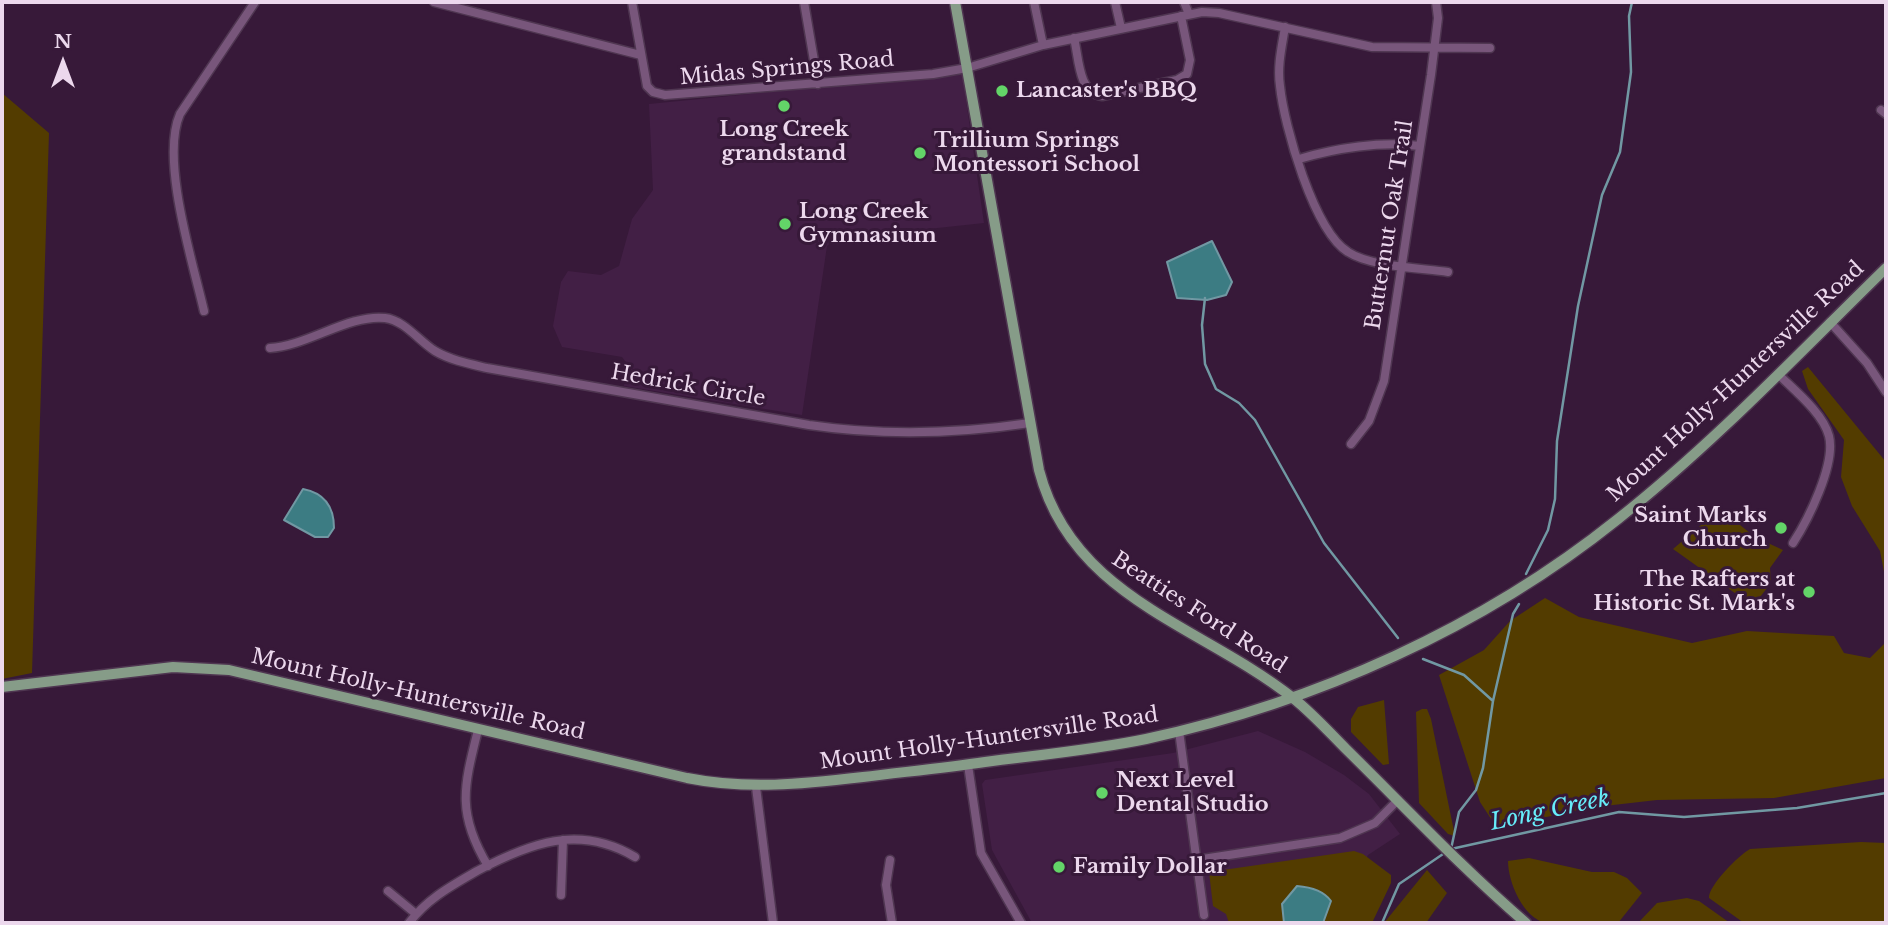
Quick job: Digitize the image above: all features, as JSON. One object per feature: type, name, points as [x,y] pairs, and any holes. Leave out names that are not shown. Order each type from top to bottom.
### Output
[{"type":"main road","name":"Beatties Ford Road","points":[[955,2],[1039,470],[1051,504],[1068,536],[1096,569],[1133,599],[1226,652],[1292,697],[1467,869],[1526,923]]},
{"type":"main road","name":"Mount Holly-Huntersville Road","points":[[2,687],[43,680],[195,667],[252,675],[705,782],[756,787],[968,765],[1104,747],[1179,731],[1292,697],[1423,642],[1485,609],[1546,571],[1656,488],[1886,268]]},
{"type":"street","points":[[204,311],[178,194],[174,131],[180,114],[255,2]]},
{"type":"street","points":[[435,2],[641,55]]},
{"type":"street","name":"Midas Springs Road","points":[[632,2],[647,86],[653,92],[664,96],[818,84],[967,68],[1074,38],[1185,15],[1219,13],[1372,47],[1434,50],[1490,48]]},
{"type":"street","points":[[804,2],[818,84]]},
{"type":"street","points":[[1034,2],[1043,45]]},
{"type":"street","points":[[1115,2],[1121,28]]},
{"type":"street","points":[[1074,38],[1086,87],[1099,96],[1177,80],[1187,74],[1190,60],[1184,2]]},
{"type":"street","name":"Butternut Oak Trail","points":[[1351,444],[1369,421],[1384,381],[1434,50],[1438,18],[1436,2]]},
{"type":"street","points":[[1286,27],[1279,83],[1299,159],[1319,217],[1333,240],[1350,254],[1448,272]]},
{"type":"street","points":[[1299,159],[1323,152],[1394,144],[1420,146]]},
{"type":"street","name":"Hedrick Circle","points":[[270,348],[289,347],[316,334],[373,318],[394,320],[436,352],[487,368],[853,432],[903,434],[1030,423]]},
{"type":"street","points":[[1830,322],[1867,363],[1886,391]]},
{"type":"street","points":[[1778,374],[1814,412],[1829,436],[1829,454],[1816,498],[1793,543]]},
{"type":"street","points":[[478,730],[467,775],[464,807],[472,839],[488,866]]},
{"type":"street","points":[[1179,731],[1204,915]]},
{"type":"street","points":[[968,765],[981,853],[1021,923]]},
{"type":"street","points":[[756,787],[773,923]]},
{"type":"street","points":[[1196,860],[1340,838],[1374,823],[1398,800]]},
{"type":"street","points":[[561,895],[563,840]]},
{"type":"street","points":[[409,923],[439,893],[530,845],[563,840],[598,842],[635,857]]},
{"type":"street","points":[[890,860],[885,873],[892,923]]},
{"type":"street","points":[[388,891],[416,914]]},
{"type":"shaded area","points":[[962,73],[984,223],[835,239],[827,246],[802,415],[624,386],[628,365],[622,357],[562,347],[553,326],[561,282],[568,271],[601,275],[619,266],[632,219],[653,190],[649,104]]},
{"type":"shaded area","points":[[2,93],[49,133],[32,673],[2,679]]},
{"type":"shaded area","points":[[1212,241],[1232,282],[1226,295],[1207,300],[1177,298],[1167,262]]},
{"type":"shaded area","points":[[1808,367],[1886,462],[1886,582],[1880,551],[1852,506],[1841,477],[1844,440],[1808,389],[1802,371]]},
{"type":"shaded area","points":[[303,489],[317,494],[330,507],[334,528],[328,537],[315,537],[284,520]]},
{"type":"shaded area","points":[[1720,509],[1755,537],[1783,550],[1770,568],[1771,583],[1753,606],[1673,549]]},
{"type":"shaded area","points":[[1545,598],[1579,617],[1692,643],[1747,631],[1834,636],[1844,653],[1870,658],[1886,642],[1886,778],[1774,798],[1657,800],[1587,808],[1497,828],[1480,802],[1439,675],[1484,650],[1510,621]]},
{"type":"shaded area","points":[[1384,700],[1389,764],[1383,765],[1351,732],[1351,719],[1358,707]]},
{"type":"shaded area","points":[[1427,709],[1431,719],[1455,836],[1448,834],[1419,803],[1416,712]]},
{"type":"shaded area","points":[[1258,731],[1305,752],[1344,775],[1369,794],[1400,834],[1368,855],[1332,923],[1032,923],[992,850],[982,784],[985,780],[1173,753]]},
{"type":"shaded area","points":[[1861,842],[1886,843],[1886,923],[1744,923],[1709,898],[1713,886],[1732,864],[1750,849]]},
{"type":"shaded area","points":[[1354,851],[1363,854],[1391,875],[1391,883],[1372,923],[1229,923],[1226,914],[1213,906],[1209,872]]},
{"type":"shaded area","points":[[1529,858],[1592,872],[1614,872],[1627,878],[1642,893],[1618,923],[1546,923],[1538,920],[1524,907],[1511,879],[1508,861]]},
{"type":"shaded area","points":[[1427,870],[1447,893],[1426,923],[1384,923]]},
{"type":"shaded area","points":[[1297,886],[1316,890],[1331,901],[1323,923],[1284,923],[1282,904]]},
{"type":"shaded area","points":[[1687,898],[1699,901],[1730,923],[1638,923],[1657,903]]},
{"type":"waterway","points":[[1526,574],[1548,530],[1555,499],[1557,441],[1578,306],[1602,195],[1620,152],[1631,72],[1629,16],[1632,2]]},
{"type":"waterway","points":[[1205,298],[1202,325],[1205,364],[1216,389],[1239,403],[1255,420],[1324,543],[1398,638]]},
{"type":"waterway","points":[[1451,849],[1459,812],[1476,790],[1483,768],[1493,701],[1513,614],[1519,604]]},
{"type":"waterway","points":[[1423,659],[1464,675],[1493,701]]},
{"type":"waterway","name":"Long Creek","points":[[1451,849],[1619,812],[1684,817],[1797,808],[1886,793]]},
{"type":"waterway","name":"Long Creek","points":[[1382,923],[1399,884],[1446,852]]},
{"type":"place","name":"Lancaster's BBQ","points":[[1002,91]]},
{"type":"place","name":"Long Creek grandstand","points":[[784,106]]},
{"type":"place","name":"Trillium Springs Montessori School","points":[[920,153]]},
{"type":"place","name":"Long Creek Gymnasium","points":[[785,224]]},
{"type":"place","name":"Saint Marks Church","points":[[1781,528]]},
{"type":"place","name":"The Rafters at Historic St. Mark's","points":[[1809,592]]},
{"type":"place","name":"Next Level Dental Studio","points":[[1102,793]]},
{"type":"place","name":"Family Dollar","points":[[1059,867]]}]
